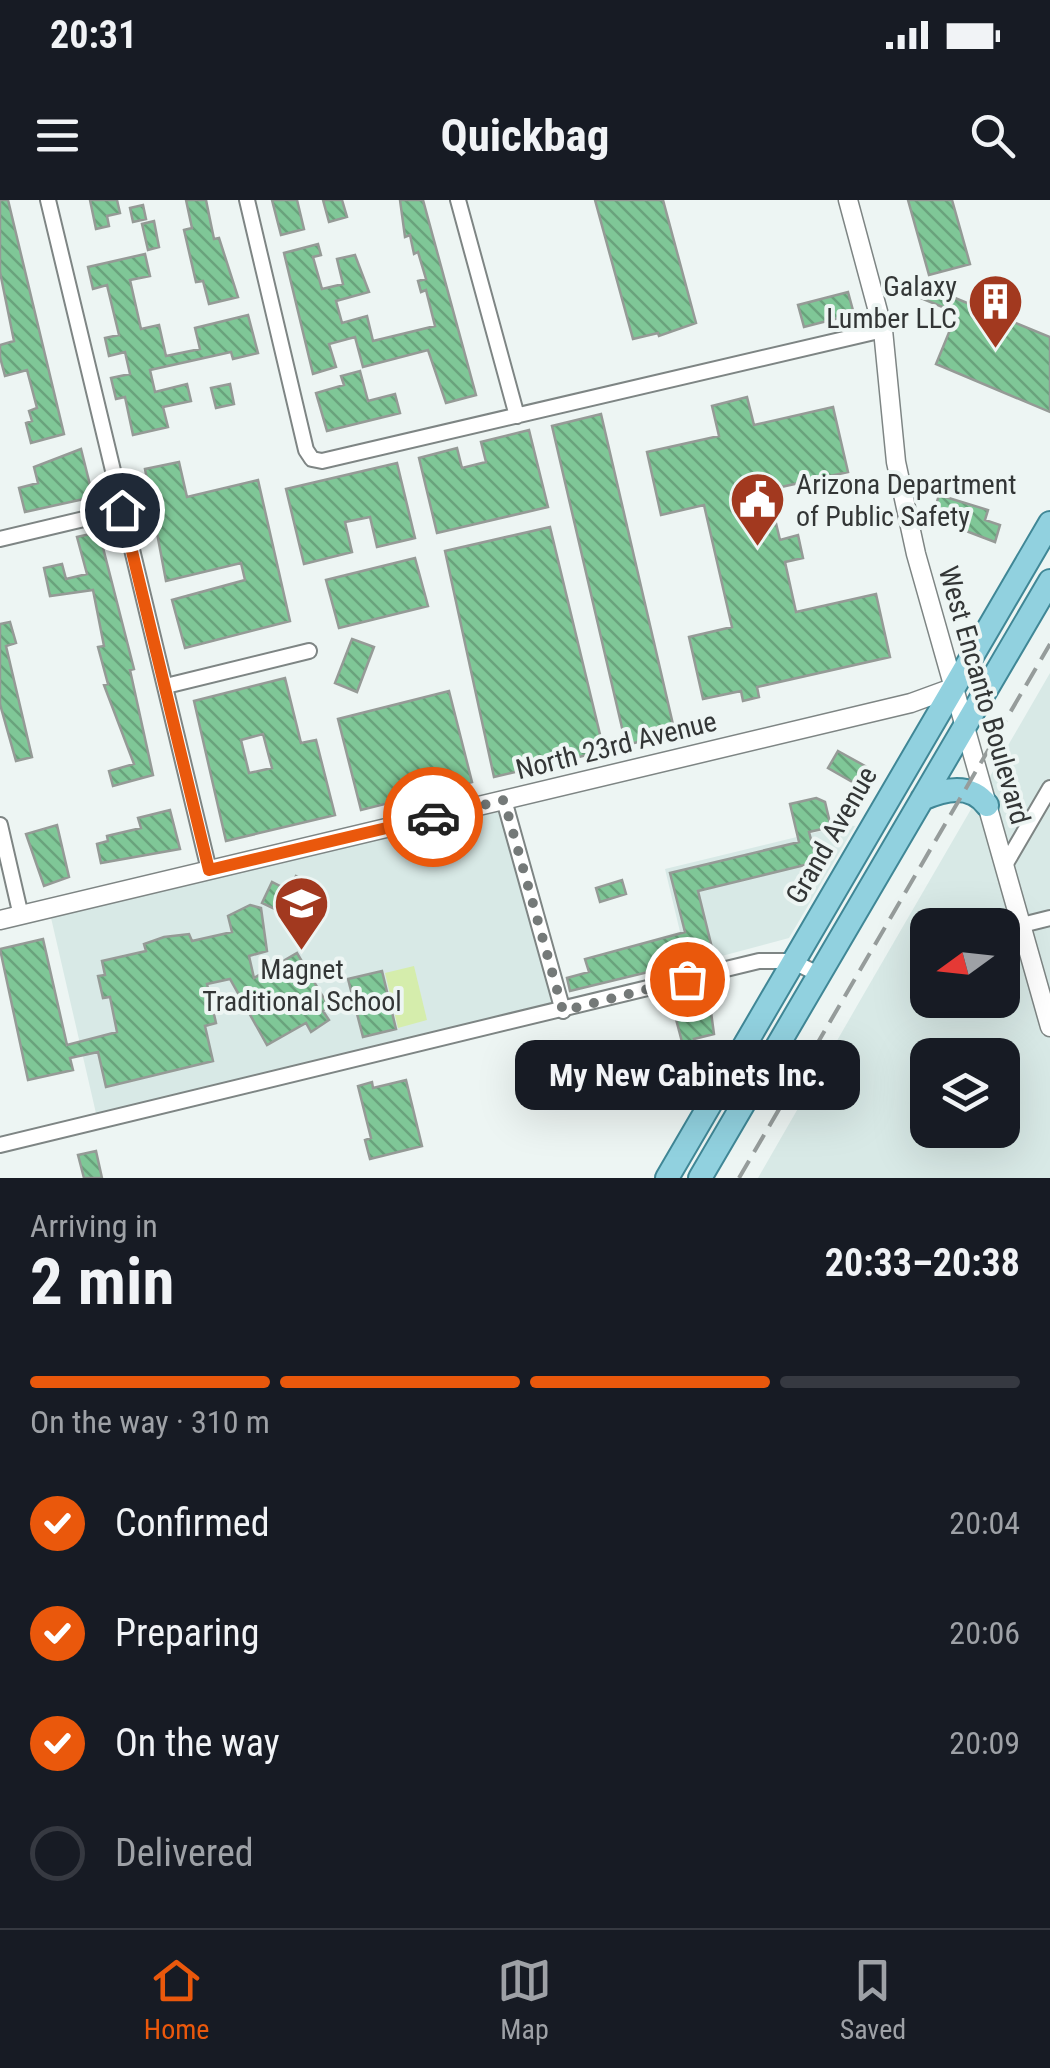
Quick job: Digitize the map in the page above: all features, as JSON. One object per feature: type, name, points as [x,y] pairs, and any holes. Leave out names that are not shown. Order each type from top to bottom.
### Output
[{"type":"main road","name":"Grand Avenue","points":[[667,1178],[1050,523]]},
{"type":"main road","points":[[700,1178],[1050,581]]},
{"type":"main road","points":[[922,799],[965,790],[987,804]]},
{"type":"street","points":[[48,200],[209,870]]},
{"type":"street","points":[[246,200],[306,450],[312,459],[322,461],[884,330]]},
{"type":"street","points":[[458,200],[517,416]]},
{"type":"street","name":"West Encanto Boulevard","points":[[848,200],[884,330],[900,484],[952,688],[1050,1027]]},
{"type":"street","points":[[0,539],[122,510]]},
{"type":"street","points":[[166,686],[308,651]]},
{"type":"street","name":"North 23rd Avenue","points":[[0,920],[894,707],[952,688]]},
{"type":"street","points":[[1005,865],[1050,788]]},
{"type":"street","points":[[504,800],[563,1011]]},
{"type":"street","points":[[0,825],[21,916]]},
{"type":"street","points":[[1022,925],[1050,918]]},
{"type":"street","points":[[0,1146],[759,961],[792,961],[820,975]]},
{"type":"shaded area","points":[[1050,673],[1050,1178],[758,1178],[910,915],[910,1018],[1020,1018],[1020,908],[914,908]]},
{"type":"shaded area","name":"Magnet Traditional School","points":[[504,800],[563,1011],[98,1122],[49,909]]},
{"type":"shaded area","points":[[855,826],[789,938],[688,965],[665,869]]},
{"type":"green space","points":[[414,966],[427,1020],[398,1028],[385,973]]},
{"type":"building","points":[[0,200],[8,200],[64,434],[31,443],[26,423],[32,421],[29,411],[37,408],[27,370],[5,376],[0,357],[0,345],[14,341],[0,272]]},
{"type":"building","points":[[90,200],[117,200],[120,213],[107,216],[109,226],[96,229]]},
{"type":"building","points":[[186,200],[206,200],[214,239],[219,238],[238,297],[209,304],[203,281],[196,282],[184,230],[192,228]]},
{"type":"building","points":[[272,200],[297,200],[304,229],[281,235]]},
{"type":"building","points":[[323,200],[342,200],[347,217],[329,222]]},
{"type":"building","points":[[400,200],[423,200],[476,395],[446,403],[428,350],[363,367],[355,337],[329,344],[336,367],[313,374],[284,253],[318,244],[321,255],[313,257],[322,289],[343,284],[337,259],[355,255],[369,292],[336,301],[342,323],[367,316],[373,341],[435,326],[426,290],[421,292],[418,281],[426,279],[418,252],[414,254],[410,235],[405,237]]},
{"type":"building","points":[[595,200],[663,200],[696,323],[659,336],[658,333],[633,339]]},
{"type":"building","points":[[908,200],[952,200],[970,264],[929,275]]},
{"type":"building","points":[[143,205],[146,219],[133,222],[130,208]]},
{"type":"building","points":[[154,221],[159,247],[148,250],[142,224]]},
{"type":"building","points":[[145,254],[150,276],[130,280],[141,329],[159,325],[166,356],[200,349],[195,328],[248,315],[258,353],[233,359],[231,352],[150,370],[155,392],[187,384],[191,401],[163,407],[168,427],[133,435],[125,397],[116,399],[111,378],[130,374],[125,352],[109,356],[105,338],[119,335],[107,285],[93,289],[88,267]]},
{"type":"building","name":"Galaxy Lumber LLC","points":[[921,284],[1050,337],[1050,412],[936,364],[957,313],[916,296]]},
{"type":"building","points":[[848,292],[854,314],[804,327],[798,305]]},
{"type":"building","points":[[360,371],[368,401],[395,394],[400,413],[327,431],[316,393],[344,385],[341,376]]},
{"type":"building","points":[[230,384],[234,404],[216,408],[211,388]]},
{"type":"building","name":"Arizona Department of Public Safety","points":[[747,397],[754,425],[833,407],[848,472],[768,490],[780,540],[798,535],[803,558],[785,562],[796,612],[876,594],[890,657],[757,687],[759,697],[743,701],[741,691],[703,699],[689,637],[732,627],[704,505],[661,515],[647,452],[719,436],[712,406]]},
{"type":"building","points":[[601,414],[675,733],[626,745],[552,426]]},
{"type":"building","points":[[529,430],[548,507],[437,533],[419,458],[457,448],[462,468],[486,462],[481,442]]},
{"type":"building","points":[[81,449],[93,497],[25,512],[19,488],[38,483],[34,467]]},
{"type":"building","points":[[179,462],[187,497],[258,480],[290,621],[185,648],[172,600],[245,580],[241,563],[166,581],[145,469]]},
{"type":"building","points":[[397,463],[415,538],[377,547],[370,517],[345,522],[352,552],[304,564],[286,489]]},
{"type":"building","points":[[939,495],[988,510],[985,520],[1000,525],[995,542],[932,518]]},
{"type":"building","points":[[550,527],[604,751],[494,777],[445,551]]},
{"type":"building","points":[[99,532],[134,669],[130,670],[153,775],[113,786],[109,771],[134,764],[104,685],[108,684],[98,647],[104,646],[93,590],[50,596],[44,568],[62,564],[66,579],[87,574],[77,537]]},
{"type":"building","points":[[415,558],[428,606],[339,628],[326,580]]},
{"type":"building","points":[[10,622],[16,643],[6,646],[32,757],[16,761],[0,704],[0,624]]},
{"type":"building","points":[[352,639],[374,647],[357,692],[335,683]]},
{"type":"building","points":[[285,678],[301,743],[316,740],[335,815],[226,841],[194,701]],"holes":[[[263,734],[272,768],[249,773],[241,740]]]},
{"type":"building","points":[[449,691],[472,782],[361,810],[338,719]]},
{"type":"building","points":[[838,751],[865,766],[856,784],[828,768]]},
{"type":"building","points":[[816,798],[825,802],[831,827],[809,832],[817,862],[698,891],[714,956],[570,991],[567,978],[589,972],[585,959],[685,932],[670,873],[799,842],[790,804]]},
{"type":"building","points":[[170,810],[180,849],[101,863],[97,844],[108,841],[107,836],[141,828],[138,818]]},
{"type":"building","points":[[57,825],[69,877],[44,886],[26,834]]},
{"type":"building","points":[[296,876],[316,887],[298,920],[262,903],[272,882],[288,890]]},
{"type":"building","points":[[622,880],[626,894],[600,902],[596,888]]},
{"type":"building","points":[[250,905],[261,908],[267,951],[249,956],[254,978],[297,953],[329,1007],[323,1011],[329,1020],[311,1032],[306,1023],[267,1045],[230,979],[207,984],[216,1023],[205,1026],[213,1061],[106,1087],[98,1052],[70,1058],[73,1070],[28,1080],[0,949],[43,939],[67,1045],[117,1032],[110,997],[103,998],[98,976],[105,975],[102,961],[146,951],[144,944],[164,937],[189,934],[192,941],[232,932],[228,916]]},
{"type":"building","points":[[382,971],[396,1029],[363,1037],[348,979]]},
{"type":"building","points":[[708,990],[714,1034],[694,1039],[702,1068],[670,1076],[663,1048],[682,1042],[671,1000]]},
{"type":"building","points":[[406,1080],[422,1146],[370,1159],[365,1140],[371,1138],[358,1086],[372,1082],[373,1088]]},
{"type":"building","points":[[96,1151],[102,1178],[84,1178],[78,1155]]},
{"type":"railway","points":[[739,1178],[1050,644]]},
{"type":"way so far","points":[[433,817],[504,800],[563,1011],[687,979]]},
{"type":"place","name":"Galaxy Lumber LLC","points":[[996,351]]},
{"type":"place","name":"Arizona Department of Public Safety","points":[[757,549]]},
{"type":"place","name":"Magnet Traditional School","points":[[302,952]]},
{"type":"place","name":"My New Cabinets Inc.","points":[[687,979]]},
{"type":"route","points":[[122,510],[209,870],[433,817]]}]
